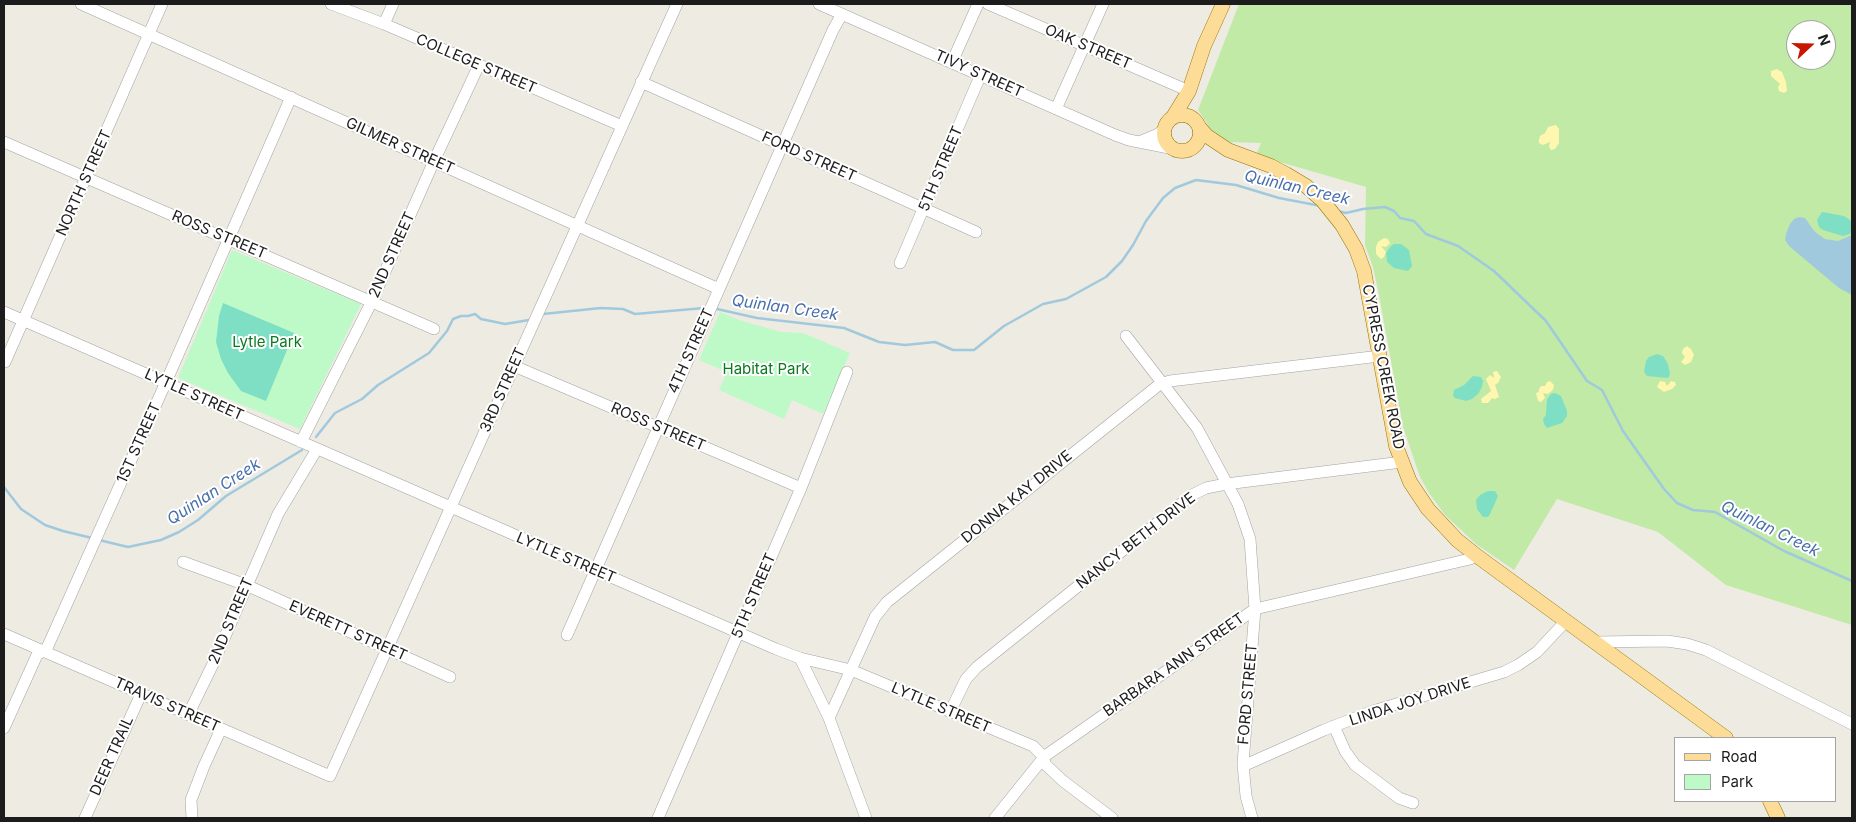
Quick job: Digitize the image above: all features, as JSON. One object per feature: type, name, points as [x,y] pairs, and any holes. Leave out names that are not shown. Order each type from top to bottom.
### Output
[{"type":"main road","points":[[1188,91],[1200,138],[1192,149],[1180,151],[1174,149],[1166,140],[1165,129],[1188,91],[1204,46],[1223,4]]},
{"type":"main road","points":[[1173,117],[1185,115],[1197,123]]},
{"type":"main road","name":"CYPRESS CREEK ROAD","points":[[1197,123],[1207,136],[1228,150],[1271,166],[1306,186],[1322,200],[1335,216],[1356,249],[1364,271],[1391,426],[1402,462],[1419,497],[1428,509],[1457,540],[1477,556],[1725,737]]},
{"type":"main road","name":"CYPRESS CREEK ROAD","points":[[1192,149],[1228,150]]},
{"type":"main road","points":[[1770,802],[1778,818]]},
{"type":"street","name":"GILMER STREET","points":[[81,4],[719,289]]},
{"type":"street","name":"NORTH STREET","points":[[6,362],[162,4]]},
{"type":"street","name":"COLLEGE STREET","points":[[331,4],[384,24],[622,126]]},
{"type":"street","points":[[384,24],[393,4]]},
{"type":"street","name":"3RD STREET","points":[[330,776],[677,4]]},
{"type":"street","points":[[952,62],[978,4]]},
{"type":"street","name":"OAK STREET","points":[[988,4],[1188,91]]},
{"type":"street","points":[[1056,109],[1103,4]]},
{"type":"street","name":"TIVY STREET","points":[[824,5],[1115,135],[1174,149]]},
{"type":"street","name":"4TH STREET","points":[[567,635],[782,145],[833,30],[842,14]]},
{"type":"street","name":"2ND STREET","points":[[301,442],[372,301],[479,65]]},
{"type":"street","name":"5TH STREET","points":[[900,263],[981,74]]},
{"type":"street","name":"FORD STREET","points":[[641,82],[976,232]]},
{"type":"street","name":"1ST STREET","points":[[4,728],[37,654],[47,648],[291,97]]},
{"type":"street","points":[[1140,142],[1165,129]]},
{"type":"street","name":"ROSS STREET","points":[[4,142],[434,329]]},
{"type":"street","name":"LYTLE STREET","points":[[4,312],[166,382],[218,407],[451,506],[511,534],[738,632],[800,658],[851,670],[1033,746],[1042,755],[1046,765],[1063,781],[1112,818]]},
{"type":"street","name":"FORD STREET","points":[[1126,336],[1197,428],[1238,504],[1250,539],[1255,609],[1243,766],[1246,796],[1252,818]]},
{"type":"street","name":"DONNA KAY DRIVE","points":[[829,718],[875,617],[887,602],[1152,389],[1170,381],[1380,356]]},
{"type":"street","name":"ROSS STREET","points":[[514,366],[801,488]]},
{"type":"street","name":"5TH STREET","points":[[658,818],[801,488],[847,372]]},
{"type":"street","name":"2ND STREET","points":[[188,715],[213,664],[278,514],[317,449]]},
{"type":"street","name":"NANCY BETH DRIVE","points":[[950,712],[966,679],[977,667],[1192,495],[1206,488],[1226,484],[1402,462]]},
{"type":"street","name":"BARBARA ANN STREET","points":[[995,818],[1043,758],[1255,609],[1477,556]]},
{"type":"street","name":"EVERETT STREET","points":[[183,562],[246,585],[450,677]]},
{"type":"street","name":"LINDA JOY DRIVE","points":[[1243,766],[1334,726],[1374,711],[1504,672],[1525,661],[1536,652],[1566,621]]},
{"type":"street","name":"TRAVIS STREET","points":[[4,634],[330,776]]},
{"type":"street","points":[[1596,642],[1667,641],[1687,644],[1706,650],[1852,724]]},
{"type":"street","points":[[800,658],[829,718],[866,818]]},
{"type":"street","name":"DEER TRAIL","points":[[85,818],[141,694]]},
{"type":"street","points":[[1334,726],[1345,751],[1355,765],[1399,798],[1413,803]]},
{"type":"street","points":[[192,818],[191,800],[204,766],[222,729]]},
{"type":"green space","points":[[1239,4],[1852,4],[1852,625],[1726,585],[1658,532],[1557,499],[1514,570],[1476,544],[1445,515],[1429,493],[1420,477],[1403,427],[1379,295],[1373,267],[1365,245],[1366,187],[1256,155],[1261,143],[1227,142],[1216,136],[1198,110]]},
{"type":"green space","points":[[1822,212],[1844,216],[1850,220],[1852,230],[1850,234],[1843,236],[1819,227],[1817,220]]},
{"type":"green space","points":[[1394,244],[1401,244],[1409,250],[1412,266],[1408,271],[1394,268],[1387,262],[1386,253]]},
{"type":"green space","name":"Lytle Park","points":[[232,250],[361,304],[300,429],[178,378]]},
{"type":"green space","points":[[223,303],[294,333],[266,401],[241,391],[221,359],[216,342],[219,316]]},
{"type":"green space","name":"Habitat Park","points":[[720,312],[739,320],[781,332],[803,333],[850,353],[823,414],[792,400],[784,419],[719,390],[727,372],[699,360]]},
{"type":"green space","points":[[1657,354],[1663,356],[1668,364],[1670,374],[1668,378],[1647,376],[1644,372],[1646,361],[1649,357]]},
{"type":"green space","points":[[1473,376],[1481,377],[1483,381],[1478,394],[1466,401],[1455,398],[1453,396],[1454,390],[1464,385]]},
{"type":"green space","points":[[1555,393],[1561,396],[1567,416],[1562,423],[1547,428],[1543,419],[1546,415],[1547,399],[1551,394]]},
{"type":"green space","points":[[1488,491],[1495,491],[1498,496],[1488,517],[1483,517],[1477,509],[1476,500],[1480,495]]},
{"type":"sand","points":[[1777,69],[1782,72],[1786,82],[1787,91],[1784,93],[1779,91],[1778,87],[1780,84],[1771,76],[1771,71]]},
{"type":"sand","points":[[1556,125],[1559,129],[1559,143],[1555,149],[1551,150],[1549,147],[1550,142],[1543,145],[1539,143],[1539,140],[1548,127]]},
{"type":"sand","points":[[1384,238],[1388,239],[1390,243],[1386,247],[1381,246],[1386,252],[1381,259],[1376,254],[1376,247],[1378,242]]},
{"type":"sand","points":[[1687,346],[1694,355],[1691,362],[1685,365],[1681,362],[1685,357],[1682,353],[1683,349]]},
{"type":"sand","points":[[1497,371],[1501,377],[1495,385],[1499,397],[1492,398],[1488,403],[1482,403],[1481,399],[1491,391],[1486,379],[1490,375],[1494,378],[1493,372]]},
{"type":"sand","points":[[1550,381],[1554,385],[1553,390],[1548,394],[1543,393],[1545,398],[1541,402],[1538,401],[1536,393],[1539,392],[1541,386],[1545,386]]},
{"type":"sand","points":[[1660,381],[1665,382],[1667,386],[1671,381],[1675,382],[1676,385],[1664,392],[1657,387]]},
{"type":"water","points":[[1799,217],[1805,218],[1815,232],[1825,239],[1838,241],[1852,235],[1852,295],[1839,288],[1789,246],[1785,240],[1786,234],[1790,224]]},
{"type":"waterway","name":"Quinlan Creek","points":[[717,309],[757,318],[844,328],[879,342],[905,345],[935,342],[953,350],[974,350],[1004,326],[1043,304],[1066,299],[1106,277],[1122,261],[1146,221],[1163,198],[1175,188],[1196,180],[1236,185],[1279,198],[1321,206]]},
{"type":"waterway","name":"Quinlan Creek","points":[[1338,211],[1346,213],[1385,207],[1394,211],[1400,218],[1414,221],[1426,234],[1458,246],[1494,271],[1546,321],[1587,381],[1602,390],[1623,431],[1664,489],[1677,503],[1693,510],[1715,512],[1784,551],[1852,581]]},
{"type":"waterway","name":"Quinlan Creek","points":[[543,314],[601,308],[623,309],[635,314],[704,308]]},
{"type":"waterway","name":"Quinlan Creek","points":[[316,437],[335,413],[362,399],[378,385],[429,353],[447,331],[453,319],[475,314],[481,319],[505,324],[529,320]]},
{"type":"waterway","name":"Quinlan Creek","points":[[99,540],[128,547],[161,540],[179,532],[198,520],[226,496],[302,450]]},
{"type":"waterway","name":"Quinlan Creek","points":[[4,487],[21,509],[45,525],[92,538]]}]
